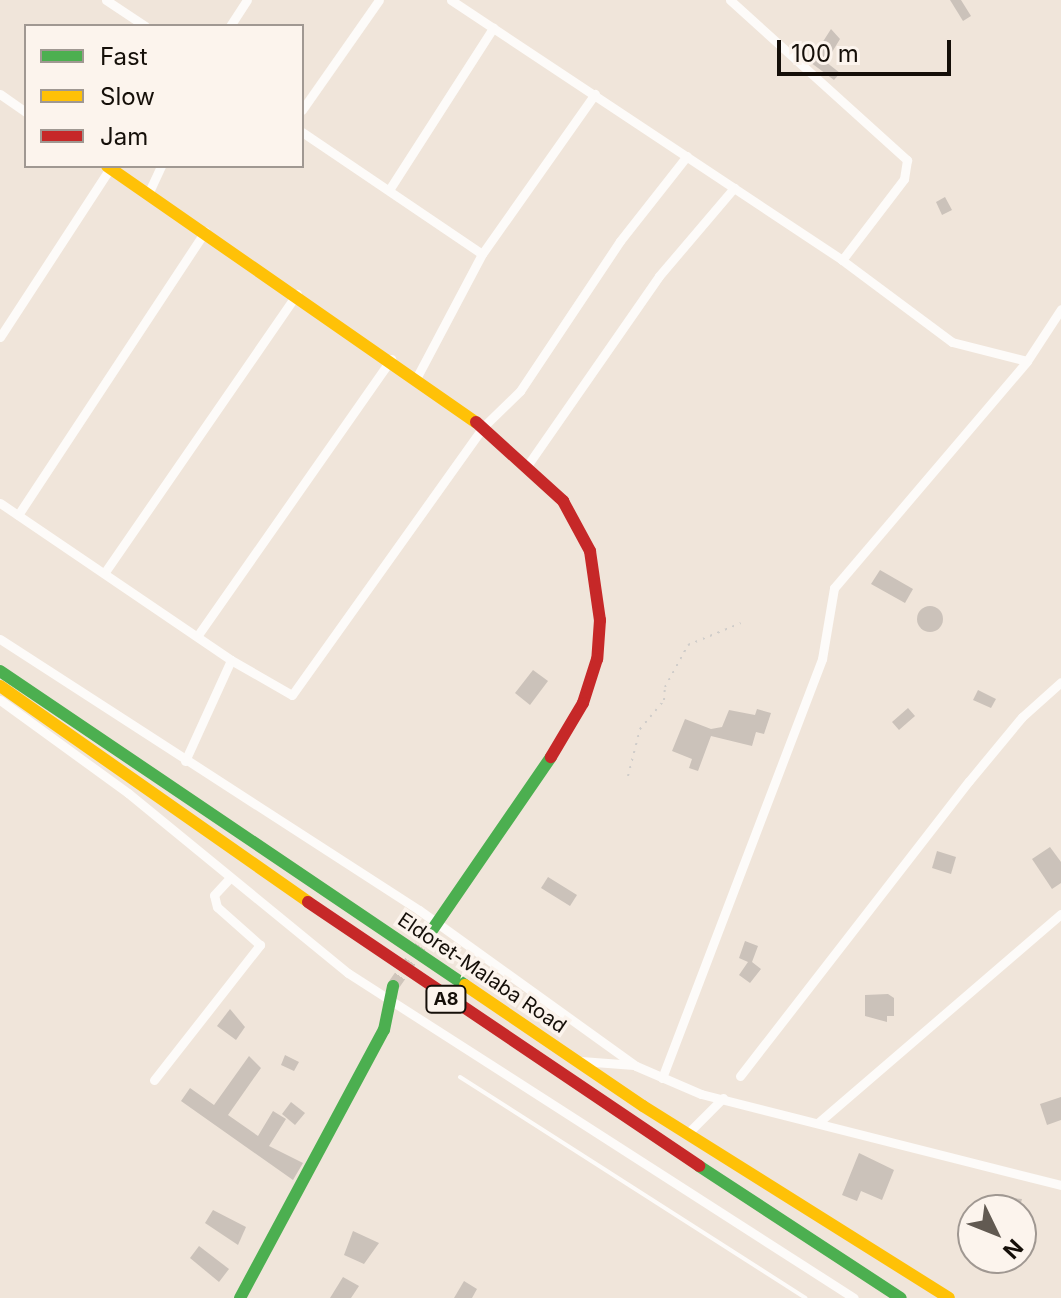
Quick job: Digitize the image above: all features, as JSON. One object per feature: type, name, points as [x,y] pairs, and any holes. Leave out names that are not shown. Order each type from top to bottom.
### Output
[{"type":"main road","points":[[109,168],[417,377],[483,427],[563,501],[590,551],[599,585],[597,659],[583,703],[558,748],[428,936]]},
{"type":"main road","name":"Eldoret-Malaba Road","points":[[0,671],[687,1134],[949,1298]]},
{"type":"main road","name":"Eldoret-Malaba Road","points":[[0,686],[457,1007],[901,1298]]},
{"type":"main road","points":[[240,1298],[384,1030],[393,986]]},
{"type":"street","points":[[231,24],[247,0]]},
{"type":"street","points":[[304,107],[379,0]]},
{"type":"street","points":[[451,0],[842,260],[952,342],[1027,361]]},
{"type":"street","points":[[730,0],[907,160],[904,179],[842,260]]},
{"type":"street","points":[[109,1],[142,24]]},
{"type":"street","points":[[389,190],[493,28]]},
{"type":"street","points":[[0,94],[24,111]]},
{"type":"street","points":[[417,377],[482,254],[595,94]]},
{"type":"street","points":[[304,133],[482,254]]},
{"type":"street","points":[[0,503],[231,660],[292,695],[483,427],[520,391],[612,253],[687,156]]},
{"type":"street","points":[[0,337],[107,168]]},
{"type":"street","points":[[148,194],[160,168]]},
{"type":"street","points":[[527,466],[659,276],[734,188]]},
{"type":"street","points":[[18,515],[205,231]]},
{"type":"street","points":[[105,572],[297,294]]},
{"type":"street","points":[[662,1078],[822,659],[834,588],[1027,361],[1061,309]]},
{"type":"street","points":[[198,635],[391,359]]},
{"type":"street","points":[[0,639],[436,923],[636,1066],[723,1098],[1061,1185]]},
{"type":"street","points":[[185,761],[231,660]]},
{"type":"street","points":[[740,1076],[969,781],[1022,717],[1061,682]]},
{"type":"street","points":[[0,700],[128,793],[230,878],[388,1000],[854,1298]]},
{"type":"street","points":[[154,1080],[260,945],[217,907],[214,895],[230,878]]},
{"type":"street","points":[[819,1122],[1061,914]]},
{"type":"street","points":[[577,1060],[636,1066]]},
{"type":"street","points":[[687,1134],[723,1098]]},
{"type":"lane","points":[[460,1077],[805,1298]]},
{"type":"path","points":[[628,776],[640,729],[664,700],[665,687],[688,645],[741,623]]},
{"type":"building","points":[[950,0],[961,0],[971,16],[963,21]]},
{"type":"building","points":[[831,29],[840,39],[826,62],[840,73],[834,80],[810,62]]},
{"type":"building","points":[[945,197],[952,210],[942,215],[936,202]]},
{"type":"building","points":[[880,570],[913,589],[905,603],[871,584]]},
{"type":"building","points":[[930,606],[939,610],[943,619],[939,628],[930,632],[921,628],[917,619],[921,610]]},
{"type":"building","points":[[533,670],[548,681],[530,705],[515,693]]},
{"type":"building","points":[[978,690],[996,699],[991,708],[973,700]]},
{"type":"building","points":[[908,708],[915,716],[899,730],[892,722]]},
{"type":"building","points":[[757,709],[771,713],[764,734],[756,732],[752,746],[711,736],[698,771],[689,768],[692,759],[672,751],[685,719],[711,729],[722,727],[729,710],[755,715]]},
{"type":"building","points":[[1050,847],[1061,862],[1061,883],[1052,889],[1032,859]]},
{"type":"building","points":[[937,851],[956,857],[951,874],[932,868]]},
{"type":"building","points":[[548,877],[577,895],[570,906],[541,888]]},
{"type":"building","points":[[745,941],[758,946],[752,962],[761,969],[750,983],[739,975],[748,962],[739,958]]},
{"type":"building","points":[[888,994],[894,998],[894,1016],[887,1016],[887,1022],[865,1016],[865,995]]},
{"type":"building","points":[[230,1009],[245,1027],[236,1040],[217,1026]]},
{"type":"building","points":[[285,1055],[299,1062],[294,1071],[281,1065]]},
{"type":"building","points":[[249,1056],[261,1068],[228,1115],[258,1136],[273,1111],[286,1119],[269,1146],[303,1163],[293,1180],[181,1101],[190,1088],[214,1105]]},
{"type":"building","points":[[1061,1097],[1061,1120],[1047,1125],[1040,1104]]},
{"type":"building","points":[[291,1102],[305,1113],[295,1125],[282,1114]]},
{"type":"building","points":[[859,1153],[894,1170],[882,1200],[861,1191],[857,1201],[842,1195]]},
{"type":"building","points":[[213,1210],[246,1227],[238,1245],[205,1223]]},
{"type":"building","points":[[353,1231],[379,1243],[364,1264],[344,1255]]},
{"type":"building","points":[[199,1246],[229,1269],[219,1282],[190,1258]]},
{"type":"building","points":[[343,1277],[359,1286],[351,1298],[330,1298]]},
{"type":"building","points":[[464,1281],[477,1289],[472,1298],[454,1298]]},
{"type":"tunnel","points":[[393,986],[428,936]]},
{"type":"traffic: fast","points":[[0,671],[465,985]]},
{"type":"traffic: fast","points":[[428,936],[551,757]]},
{"type":"traffic: fast","points":[[240,1298],[384,1030],[393,986]]},
{"type":"traffic: fast","points":[[699,1166],[901,1298]]},
{"type":"traffic: slow","points":[[110,168],[476,422]]},
{"type":"traffic: slow","points":[[0,686],[308,902]]},
{"type":"traffic: slow","points":[[465,985],[643,1106],[949,1298]]},
{"type":"traffic: jam","points":[[476,422],[563,501],[590,551],[600,620],[597,659],[583,703],[551,757]]},
{"type":"traffic: jam","points":[[308,902],[699,1166]]}]
